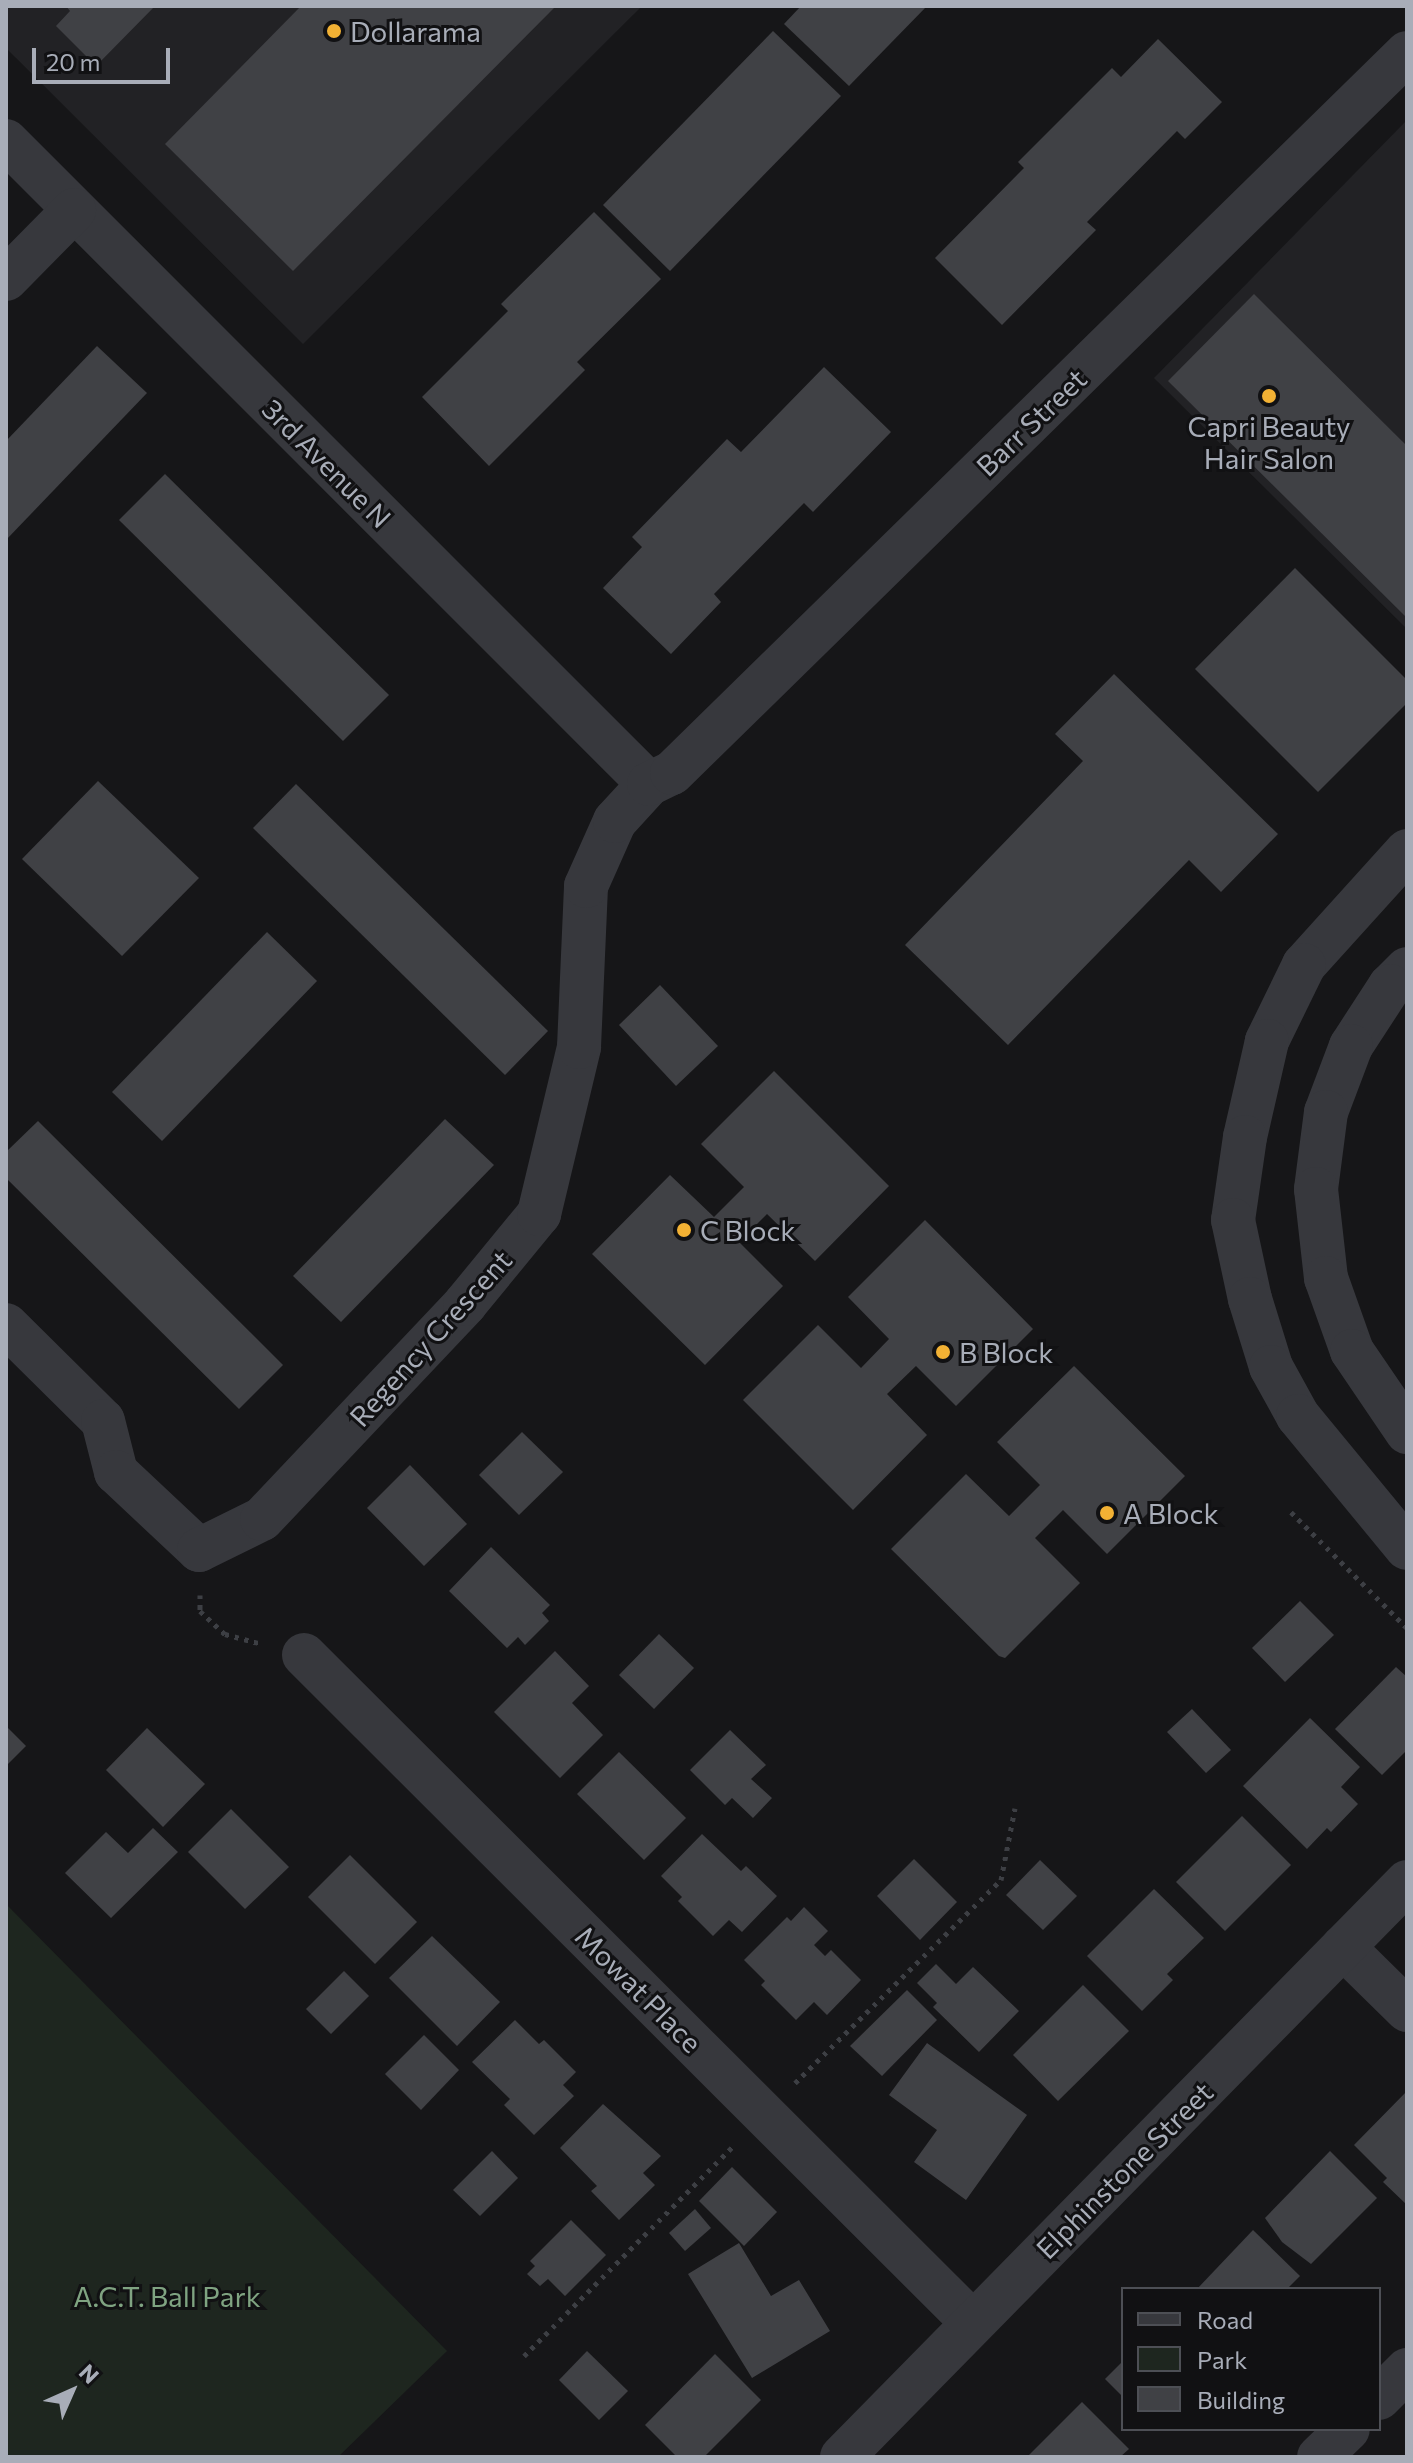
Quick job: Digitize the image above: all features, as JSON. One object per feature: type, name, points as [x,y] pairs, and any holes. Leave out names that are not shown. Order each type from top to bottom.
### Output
[{"type":"street","name":"Barr Street","points":[[649,784],[672,773],[1407,53]]},
{"type":"street","name":"3rd Avenue N","points":[[6,141],[649,784]]},
{"type":"street","points":[[6,279],[74,210]]},
{"type":"street","name":"Regency Crescent","points":[[199,1550],[262,1519],[465,1304],[539,1214],[579,1047],[586,886],[615,821],[649,784]]},
{"type":"street","points":[[1407,851],[1304,965],[1267,1041],[1245,1137],[1233,1220],[1250,1299],[1271,1367],[1298,1416],[1407,1548]]},
{"type":"street","points":[[1407,969],[1390,986],[1351,1046],[1326,1112],[1316,1189],[1326,1278],[1352,1351],[1407,1432]]},
{"type":"street","points":[[6,1325],[103,1421],[116,1472],[199,1550]]},
{"type":"street","name":"Mowat Place","points":[[304,1655],[973,2323]]},
{"type":"street","name":"Elphinstone Street","points":[[842,2457],[1407,1882]]},
{"type":"street","points":[[1343,1947],[1407,2010]]},
{"type":"street","points":[[1381,2396],[1407,2370]]},
{"type":"street","points":[[1319,2457],[1346,2431]]},
{"type":"path","points":[[1291,1512],[1407,1628]]},
{"type":"path","points":[[199,1550],[200,1611],[225,1634],[304,1655]]},
{"type":"shaded area","points":[[6,6],[642,6],[303,344],[6,48]]},
{"type":"shaded area","points":[[1407,120],[1407,629],[1154,378]]},
{"type":"green space","name":"A.C.T. Ball Park","points":[[6,1904],[447,2351],[338,2457],[6,2457]]},
{"type":"building","points":[[66,6],[155,6],[96,66],[56,26],[70,11]]},
{"type":"building","points":[[301,6],[556,6],[293,271],[165,144]]},
{"type":"building","points":[[801,6],[927,6],[849,86],[784,24]]},
{"type":"building","points":[[773,31],[841,96],[670,271],[603,205]]},
{"type":"building","points":[[1158,39],[1222,102],[1185,139],[1177,131],[1087,222],[1096,230],[1002,325],[935,258],[1024,168],[1018,162],[1112,68],[1121,77]]},
{"type":"building","points":[[594,212],[661,279],[577,362],[585,370],[489,466],[422,397],[508,311],[501,304]]},
{"type":"building","points":[[1254,294],[1407,446],[1407,618],[1168,381]]},
{"type":"building","points":[[97,346],[147,393],[6,540],[6,441]]},
{"type":"building","points":[[824,367],[891,432],[813,512],[804,503],[714,594],[721,602],[671,654],[603,588],[642,547],[632,537],[727,439],[741,452]]},
{"type":"building","points":[[165,474],[389,695],[343,741],[119,520]]},
{"type":"building","points":[[1295,568],[1407,680],[1407,703],[1318,792],[1195,669]]},
{"type":"building","points":[[1114,674],[1278,834],[1221,892],[1189,860],[1008,1045],[905,945],[1083,761],[1055,734]]},
{"type":"building","points":[[98,781],[199,878],[122,956],[22,859]]},
{"type":"building","points":[[296,784],[548,1031],[505,1075],[253,828]]},
{"type":"building","points":[[267,932],[317,981],[162,1141],[112,1092]]},
{"type":"building","points":[[660,985],[718,1046],[676,1086],[619,1025]]},
{"type":"building","name":"C Block","points":[[774,1071],[889,1186],[815,1261],[767,1214],[739,1242],[783,1286],[705,1365],[592,1254],[670,1175],[714,1217],[744,1187],[701,1144]]},
{"type":"building","points":[[445,1119],[494,1165],[341,1322],[293,1276]]},
{"type":"building","points":[[38,1121],[283,1365],[239,1409],[6,1178],[6,1152]]},
{"type":"building","name":"B Block","points":[[925,1220],[1033,1329],[956,1406],[916,1366],[887,1394],[927,1435],[853,1510],[743,1400],[818,1325],[861,1368],[889,1339],[848,1297]]},
{"type":"building","name":"A Block","points":[[1074,1366],[1185,1476],[1107,1554],[1063,1510],[1035,1538],[1080,1583],[1005,1658],[999,1656],[891,1549],[966,1474],[1009,1516],[1040,1485],[997,1442]]},
{"type":"building","points":[[522,1432],[563,1472],[519,1515],[479,1475]]},
{"type":"building","points":[[410,1465],[467,1524],[424,1566],[367,1508]]},
{"type":"building","points":[[491,1547],[550,1605],[542,1613],[549,1621],[525,1645],[518,1637],[507,1648],[449,1591]]},
{"type":"building","points":[[1300,1601],[1334,1635],[1285,1682],[1252,1648]]},
{"type":"building","points":[[659,1634],[694,1668],[654,1709],[619,1675]]},
{"type":"building","points":[[555,1651],[589,1686],[572,1703],[603,1735],[560,1778],[494,1712]]},
{"type":"building","points":[[1396,1667],[1407,1677],[1407,1750],[1382,1775],[1335,1729]]},
{"type":"building","points":[[1192,1709],[1231,1750],[1206,1773],[1167,1732]]},
{"type":"building","points":[[1310,1718],[1360,1767],[1341,1787],[1358,1804],[1331,1832],[1327,1828],[1307,1849],[1243,1786]]},
{"type":"building","points":[[6,1726],[26,1746],[6,1766]]},
{"type":"building","points":[[147,1728],[205,1784],[163,1827],[106,1770]]},
{"type":"building","points":[[730,1730],[766,1765],[751,1779],[772,1798],[753,1818],[732,1798],[725,1805],[690,1770]]},
{"type":"building","points":[[619,1752],[686,1818],[644,1860],[577,1794]]},
{"type":"building","points":[[231,1809],[289,1867],[245,1909],[188,1852]]},
{"type":"building","points":[[1242,1816],[1291,1865],[1225,1931],[1176,1882]]},
{"type":"building","points":[[153,1828],[178,1852],[111,1918],[65,1873],[106,1832],[128,1853]]},
{"type":"building","points":[[702,1834],[741,1871],[746,1866],[777,1896],[742,1932],[729,1920],[713,1936],[678,1901],[682,1897],[661,1876]]},
{"type":"building","points":[[350,1855],[417,1922],[375,1964],[308,1897]]},
{"type":"building","points":[[914,1859],[957,1902],[920,1940],[877,1896]]},
{"type":"building","points":[[1040,1860],[1077,1896],[1043,1930],[1006,1895]]},
{"type":"building","points":[[1154,1889],[1204,1938],[1167,1974],[1173,1980],[1142,2011],[1087,1956]]},
{"type":"building","points":[[804,1907],[828,1931],[814,1945],[825,1956],[831,1950],[861,1980],[827,2015],[814,2002],[796,2020],[761,1985],[765,1981],[744,1960],[787,1917],[791,1921]]},
{"type":"building","points":[[432,1936],[500,2002],[457,2046],[389,1978]]},
{"type":"building","points":[[936,1964],[956,1984],[973,1967],[1019,2011],[979,2052],[933,2007],[937,2003],[917,1983]]},
{"type":"building","points":[[344,1971],[369,1996],[331,2034],[306,2009]]},
{"type":"building","points":[[1083,1985],[1129,2031],[1058,2101],[1013,2055]]},
{"type":"building","points":[[907,1990],[937,2020],[882,2076],[850,2046]]},
{"type":"building","points":[[515,2020],[539,2044],[544,2040],[576,2072],[563,2085],[574,2096],[534,2135],[504,2105],[510,2099],[472,2062]]},
{"type":"building","points":[[424,2035],[459,2070],[421,2110],[385,2074]]},
{"type":"building","points":[[927,2043],[1027,2115],[966,2200],[914,2162],[937,2130],[889,2095]]},
{"type":"building","points":[[1407,2091],[1407,2205],[1383,2182],[1387,2178],[1354,2145]]},
{"type":"building","points":[[603,2104],[661,2156],[643,2173],[655,2185],[619,2220],[591,2191],[597,2186],[560,2148]]},
{"type":"building","points":[[492,2151],[518,2178],[480,2216],[453,2190]]},
{"type":"building","points":[[1330,2151],[1377,2198],[1311,2264],[1282,2242],[1265,2218]]},
{"type":"building","points":[[732,2167],[777,2212],[744,2246],[699,2201]]},
{"type":"building","points":[[695,2209],[711,2228],[685,2251],[669,2233]]},
{"type":"building","points":[[571,2220],[606,2255],[565,2296],[548,2279],[540,2286],[527,2274],[535,2266],[530,2261]]},
{"type":"building","points":[[1253,2230],[1300,2276],[1289,2287],[1199,2287]]},
{"type":"building","points":[[739,2243],[771,2296],[799,2280],[830,2331],[752,2378],[688,2274]]},
{"type":"building","points":[[587,2351],[628,2391],[599,2420],[559,2380]]},
{"type":"building","points":[[715,2354],[761,2400],[704,2457],[677,2457],[645,2425]]},
{"type":"building","points":[[1121,2363],[1121,2395],[1105,2379]]},
{"type":"building","points":[[1082,2402],[1129,2449],[1120,2457],[1027,2457]]},
{"type":"place","name":"Dollarama","points":[[334,31]]},
{"type":"place","name":"Capri Beauty Hair Salon","points":[[1269,396]]},
{"type":"place","name":"C Block","points":[[684,1230]]},
{"type":"place","name":"B Block","points":[[943,1352]]},
{"type":"place","name":"A Block","points":[[1107,1513]]}]
